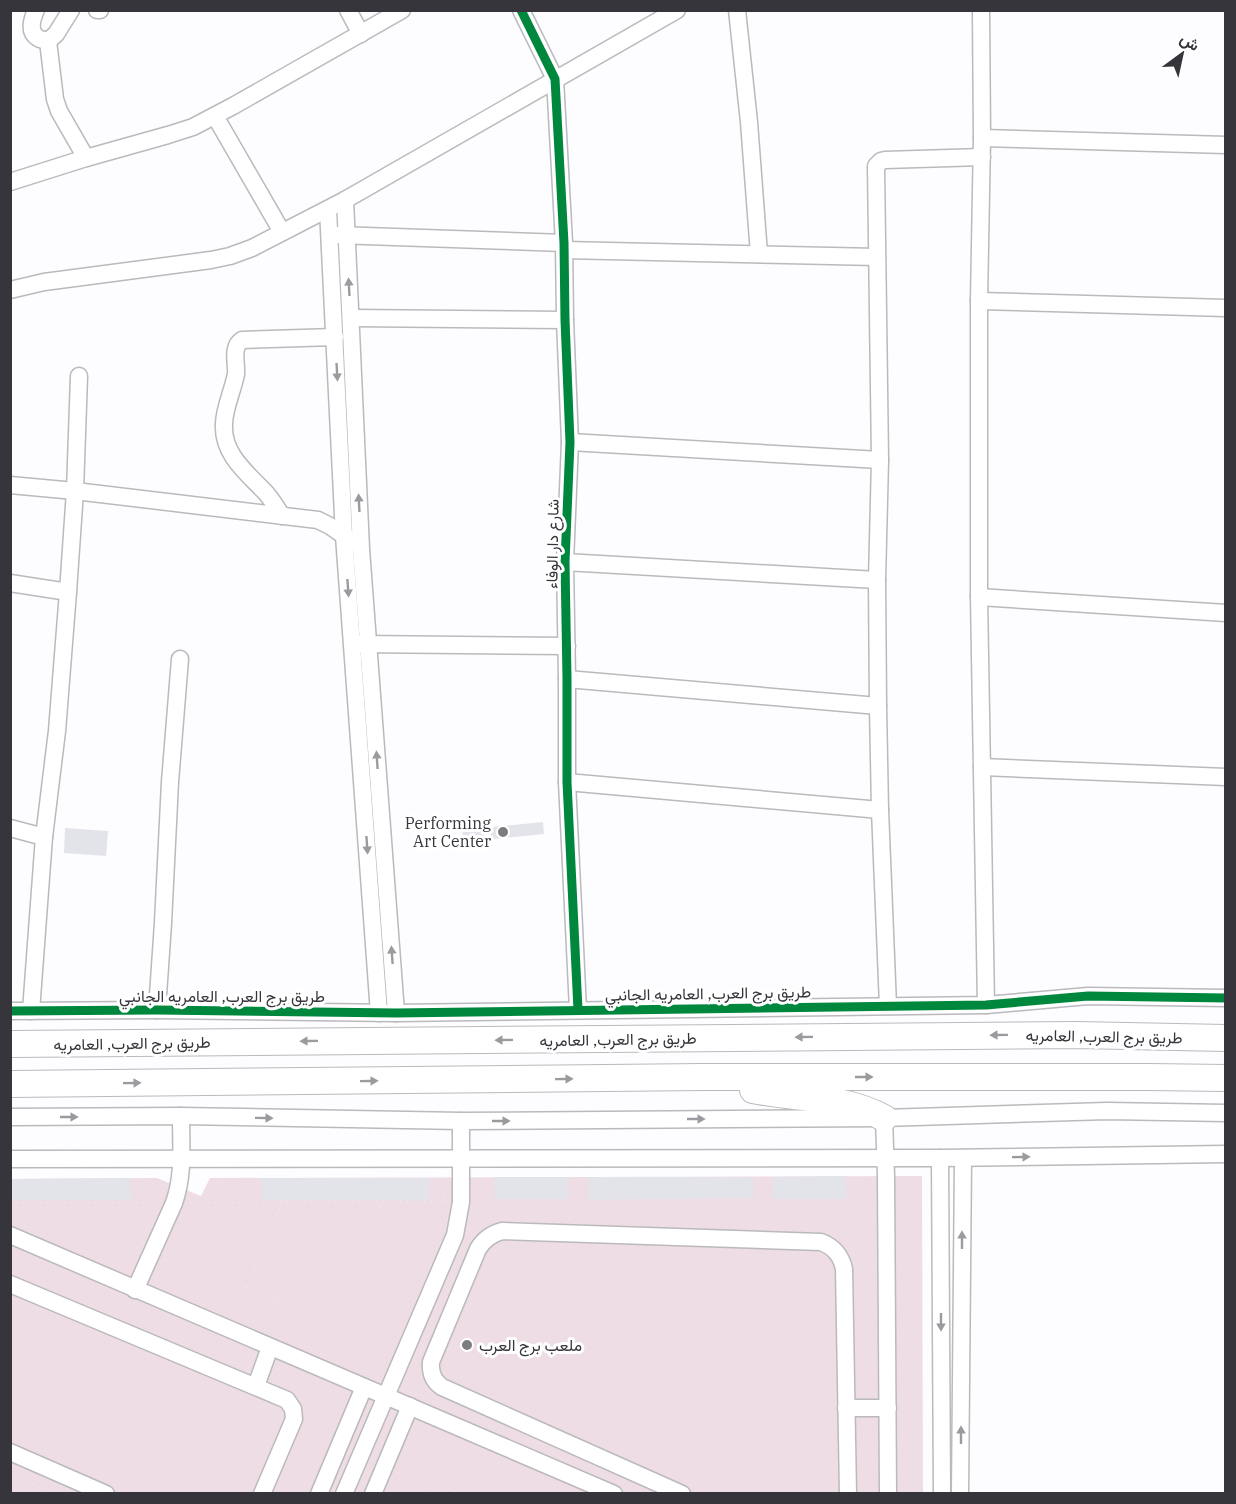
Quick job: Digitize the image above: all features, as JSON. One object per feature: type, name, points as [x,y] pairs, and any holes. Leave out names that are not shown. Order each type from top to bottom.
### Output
[{"type":"highway","name":"طريق برج العرب, العامريه","points":[[10,1044],[1065,1035],[1226,1038]]},
{"type":"highway","points":[[703,1077],[763,1092],[846,1103],[872,1111],[884,1118]]},
{"type":"highway","points":[[10,1084],[703,1077],[1226,1078]]},
{"type":"street","points":[[36,10],[31,21],[33,32],[38,38],[48,41]]},
{"type":"street","points":[[48,41],[56,34],[71,10]]},
{"type":"street","points":[[348,10],[361,34]]},
{"type":"street","points":[[10,182],[193,126],[215,116],[402,10]]},
{"type":"street","points":[[521,10],[555,79]]},
{"type":"street","points":[[10,290],[44,282],[211,260],[252,248],[345,200],[677,10]]},
{"type":"street","points":[[737,10],[749,123],[759,254]]},
{"type":"street","points":[[981,10],[979,597],[986,1005]]},
{"type":"street","points":[[48,41],[57,105],[86,158]]},
{"type":"street","name":"شارع دار الوفاء","points":[[555,79],[564,246],[570,442],[565,562],[567,782],[578,1010]]},
{"type":"street","points":[[215,116],[282,232]]},
{"type":"street","points":[[982,138],[1226,145]]},
{"type":"street","points":[[888,1006],[878,706],[877,580],[880,460],[876,166],[885,160],[982,157]]},
{"type":"street","points":[[345,200],[338,235],[335,337],[344,536],[360,644],[387,1013]]},
{"type":"street","points":[[328,209],[338,235],[351,318],[362,549],[360,644]]},
{"type":"street","points":[[338,235],[759,254],[877,257]]},
{"type":"street","points":[[979,301],[1226,308]]},
{"type":"street","points":[[351,318],[565,320]]},
{"type":"street","points":[[282,516],[267,495],[234,459],[225,437],[224,416],[230,401],[236,371],[236,346],[242,340],[335,337]]},
{"type":"street","points":[[31,1011],[44,837],[57,731],[68,591],[75,491],[79,376]]},
{"type":"street","points":[[570,442],[880,460]]},
{"type":"street","points":[[10,485],[318,520],[362,549]]},
{"type":"street","points":[[565,562],[877,580]]},
{"type":"street","points":[[10,583],[68,591]]},
{"type":"street","points":[[979,597],[1226,613]]},
{"type":"street","points":[[360,644],[567,646]]},
{"type":"street","points":[[157,1010],[164,923],[170,782],[180,659]]},
{"type":"street","points":[[567,679],[878,706]]},
{"type":"street","points":[[982,767],[1226,777]]},
{"type":"street","points":[[567,782],[880,810]]},
{"type":"street","points":[[10,828],[44,837]]},
{"type":"street","name":"طريق برج العرب, العامريه الجانبي","points":[[10,1011],[387,1013],[986,1005],[1088,996],[1226,998]]},
{"type":"street","points":[[10,1117],[181,1116],[461,1121],[884,1118],[1107,1112],[1226,1113]]},
{"type":"street","points":[[135,1290],[179,1188],[181,1116]]},
{"type":"street","points":[[884,1118],[888,1494]]},
{"type":"street","points":[[344,1494],[458,1224],[461,1202],[461,1121]]},
{"type":"street","points":[[10,1159],[963,1158],[1226,1154]]},
{"type":"street","points":[[940,1158],[942,1494]]},
{"type":"street","points":[[960,1494],[963,1158]]},
{"type":"street","points":[[682,1494],[442,1387],[435,1381],[431,1375],[431,1362],[478,1249],[489,1236],[502,1231],[821,1242],[828,1245],[838,1255],[844,1269],[848,1494]]},
{"type":"street","points":[[10,1235],[614,1494]]},
{"type":"street","points":[[10,1284],[287,1400],[293,1409],[294,1419],[262,1494]]},
{"type":"street","points":[[256,1386],[264,1344]]},
{"type":"street","points":[[319,1494],[364,1387]]},
{"type":"street","points":[[373,1494],[410,1406]]},
{"type":"street","points":[[846,1408],[888,1408]]},
{"type":"street","points":[[10,1452],[106,1494]]},
{"type":"path","points":[[247,1288],[282,1202]]},
{"type":"path","points":[[314,1365],[383,1202]]},
{"type":"path","points":[[151,1256],[275,1298],[332,1322]]},
{"type":"path","points":[[264,1344],[275,1298]]},
{"type":"path","points":[[10,1475],[55,1494]]},
{"type":"path","points":[[428,1494],[433,1482],[460,1494]]},
{"type":"shaded area","name":"ملعب برج العرب","points":[[922,1176],[923,1493],[11,1493],[10,1179],[157,1178],[201,1196],[210,1178]]},
{"type":"building","name":"Performing Art Center","points":[[543,822],[544,834],[464,842],[462,830]]},
{"type":"building","points":[[65,828],[108,831],[106,856],[64,853]]},
{"type":"building","points":[[845,1176],[846,1199],[773,1199],[773,1177]]},
{"type":"building","points":[[494,1177],[568,1177],[568,1199],[495,1199]]},
{"type":"building","points":[[589,1177],[753,1177],[753,1198],[589,1200]]},
{"type":"building","points":[[130,1178],[131,1200],[10,1200],[10,1179]]},
{"type":"building","points":[[262,1178],[429,1178],[429,1200],[262,1200]]},
{"type":"cycle path","points":[[521,10],[555,79],[564,243],[570,442],[565,562],[567,782],[578,1010]]},
{"type":"cycle path","points":[[10,1011],[396,1013],[986,1005],[1088,996],[1226,998]]},
{"type":"place","name":"Performing Art Center","points":[[503,832]]},
{"type":"place","name":"ملعب برج العرب","points":[[467,1345]]}]
